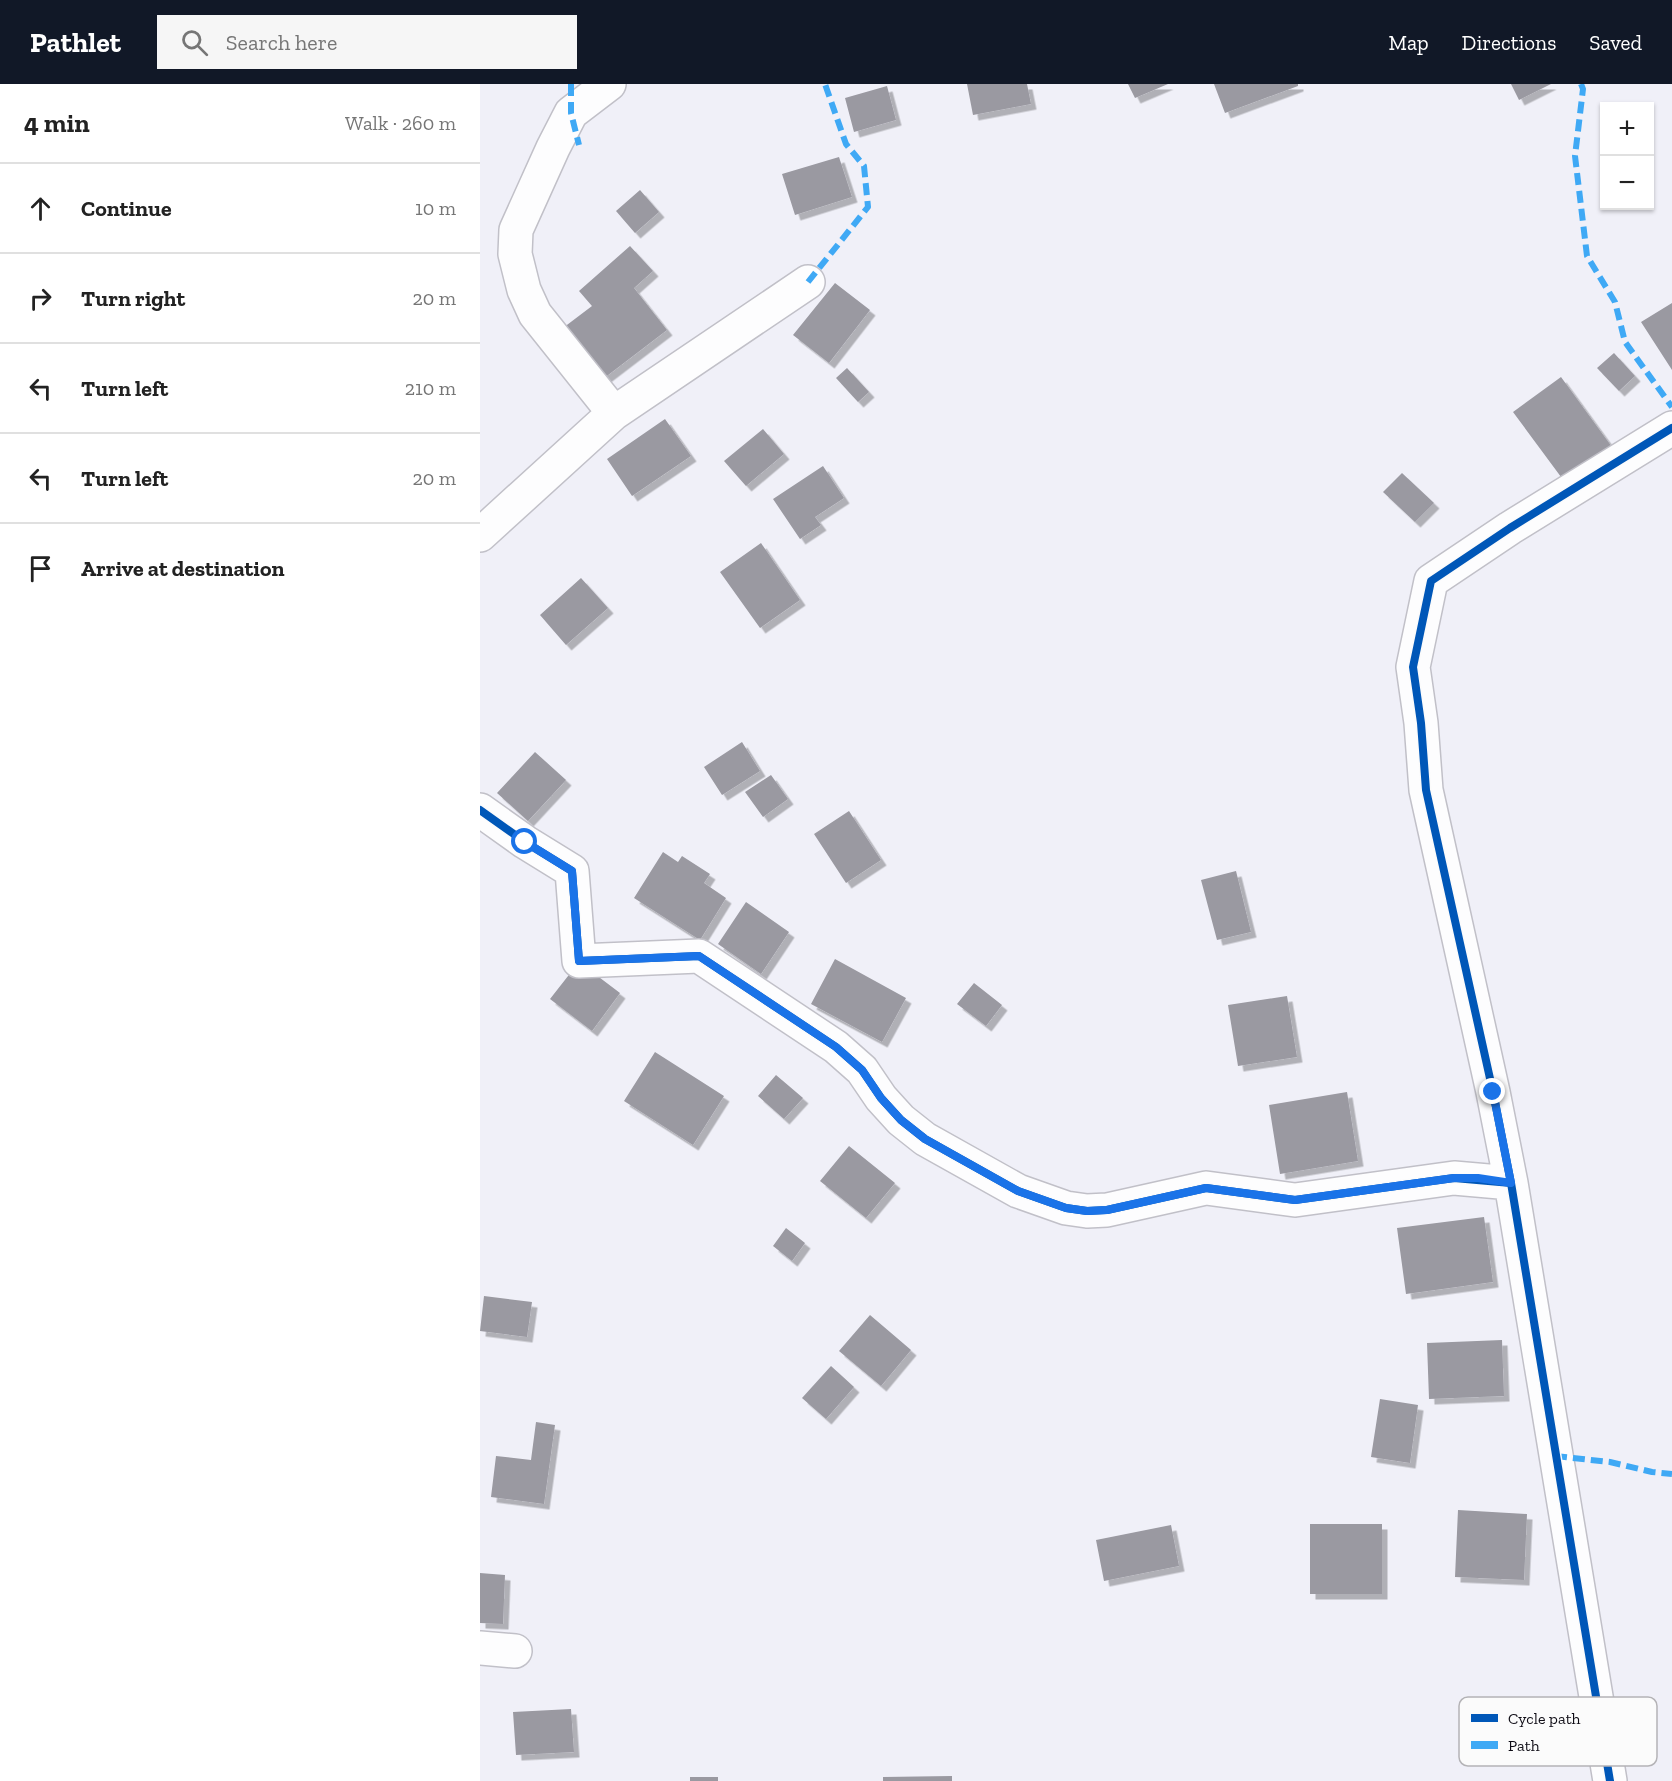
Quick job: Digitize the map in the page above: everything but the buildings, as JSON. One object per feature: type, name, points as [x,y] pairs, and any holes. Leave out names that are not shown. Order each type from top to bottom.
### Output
[{"type":"street","points":[[609,84],[571,113],[516,230],[515,254],[524,290],[535,314],[614,413]]},
{"type":"street","points":[[480,535],[614,413],[808,282]]},
{"type":"street","points":[[1596,1697],[1511,1183],[1426,790],[1421,723],[1413,667],[1431,581],[1510,528],[1672,428]]},
{"type":"street","points":[[480,810],[525,842],[572,871],[579,961],[699,956],[836,1047],[862,1070],[881,1098],[901,1120],[925,1139],[1018,1191],[1040,1199],[1066,1208],[1107,1210],[1206,1188],[1295,1200],[1454,1178],[1478,1178],[1511,1183]]},
{"type":"street","points":[[480,1648],[515,1651]]},
{"type":"street","points":[[1608,1766],[1610,1781]]},
{"type":"marked path","points":[[571,84],[571,113],[579,145]]},
{"type":"marked path","points":[[808,282],[868,207],[864,166],[846,144],[825,84]]},
{"type":"marked path","points":[[1581,84],[1583,89],[1575,156],[1587,256],[1615,302],[1625,342],[1672,407]]},
{"type":"marked path","points":[[1555,1456],[1610,1462],[1652,1472],[1672,1474]]},
{"type":"cycle path","points":[[1596,1697],[1511,1183],[1426,790],[1421,723],[1413,667],[1431,581],[1510,528],[1672,428]]},
{"type":"cycle path","points":[[480,810],[525,842],[572,871],[579,961],[699,956],[836,1047],[862,1070],[881,1098],[901,1120],[925,1139],[1018,1191],[1066,1208],[1087,1211],[1107,1210],[1206,1188],[1295,1200],[1454,1178],[1511,1183]]},
{"type":"cycle path","points":[[1608,1766],[1610,1781]]},
{"type":"route","points":[[525,842],[572,871],[579,961],[699,956],[836,1047],[862,1070],[881,1098],[901,1120],[925,1139],[1018,1191],[1066,1208],[1087,1211],[1107,1210],[1206,1188],[1295,1200],[1454,1178],[1478,1178],[1511,1183],[1493,1092]]}]
